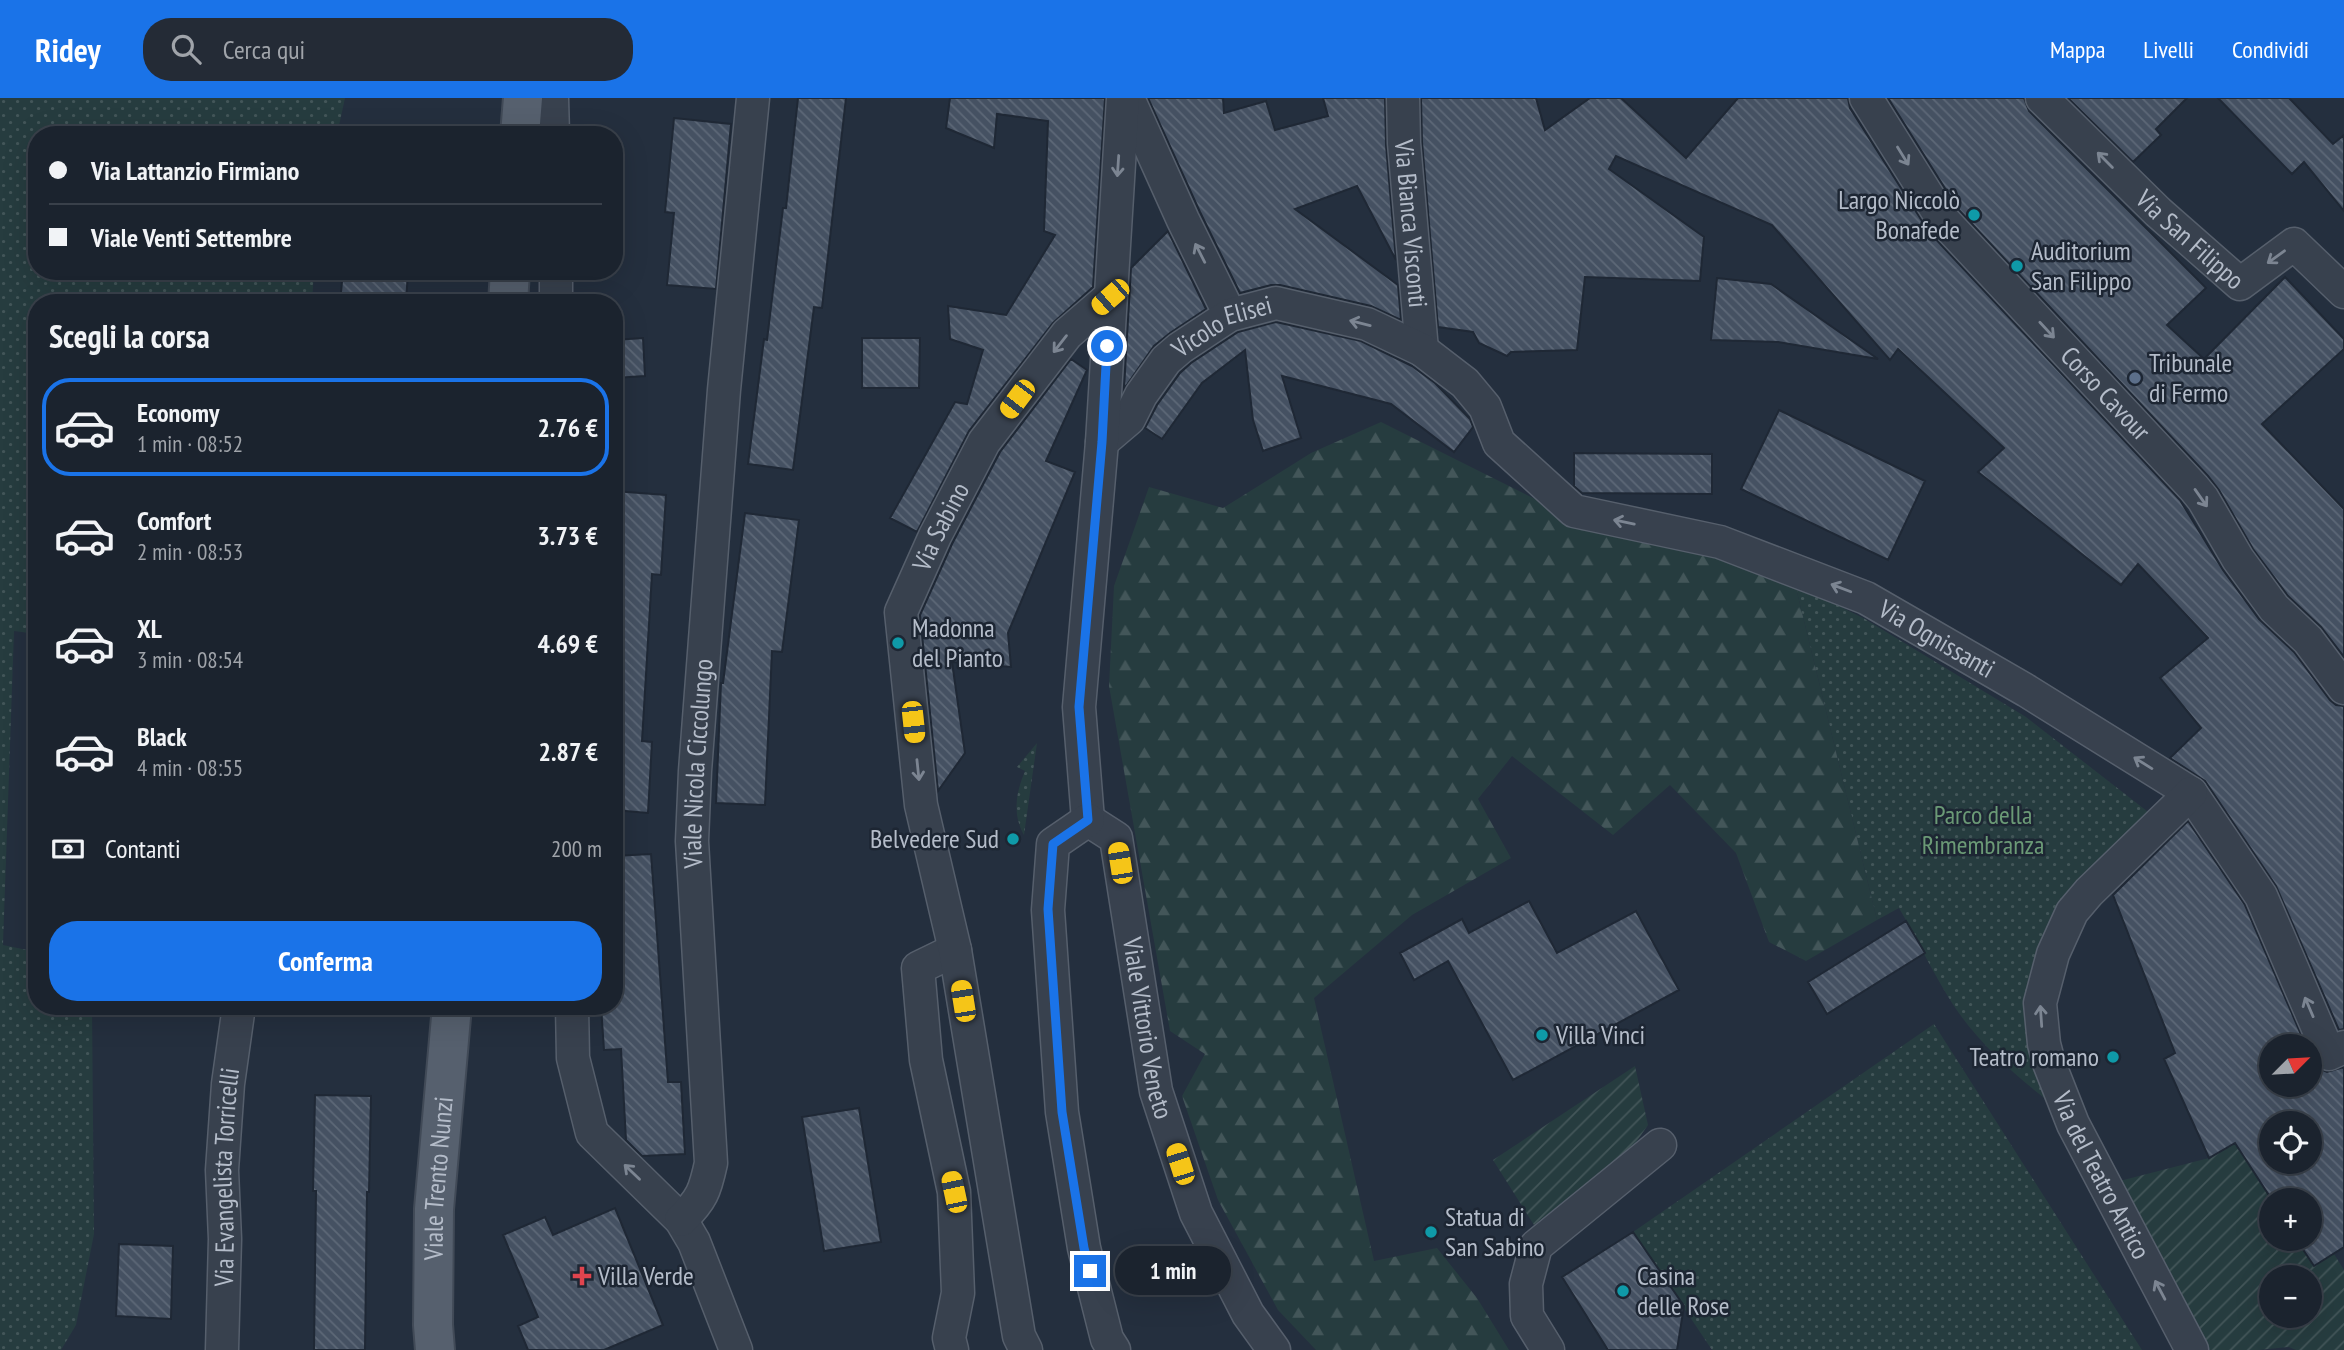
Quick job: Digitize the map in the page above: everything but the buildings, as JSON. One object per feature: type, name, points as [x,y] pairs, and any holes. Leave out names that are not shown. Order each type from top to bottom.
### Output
[{"type":"main road","points":[[521,126],[523,98]]},
{"type":"main road","name":"Viale Trento Nunzi","points":[[435,1350],[434,1209],[451,1015]]},
{"type":"street","points":[[552,98],[553,126]]},
{"type":"street","name":"Viale Nicola Ciccolungo","points":[[681,1220],[695,1207],[705,1191],[711,1163],[692,841],[693,813],[724,390],[753,98]]},
{"type":"street","points":[[1114,1350],[1107,1339],[1084,1248],[1062,1112],[1048,909],[1053,844],[1088,820],[1079,707],[1102,442],[1123,98]]},
{"type":"street","points":[[1128,98],[1183,220],[1230,314]]},
{"type":"street","name":"Via Bianca Visconti","points":[[1403,98],[1404,143],[1422,350]]},
{"type":"street","name":"Corso Cavour","points":[[1866,98],[1944,220],[2194,488],[2238,559],[2273,608],[2308,640],[2344,688]]},
{"type":"street","name":"Via San Filippo","points":[[2042,98],[2158,212],[2239,284],[2294,243],[2344,292]]},
{"type":"street","name":"Via Sabino","points":[[1026,1350],[1019,1336],[955,950],[921,805],[901,612],[935,536],[984,442],[1067,334],[1110,297]]},
{"type":"street","name":"Vicolo Elisei","points":[[1102,442],[1129,419],[1141,395],[1166,360],[1230,314],[1276,303],[1367,324],[1422,350]]},
{"type":"street","name":"Via Ognissanti","points":[[1422,350],[1465,383],[1485,407],[1499,443],[1574,511],[1720,542],[1866,598],[2027,691],[2191,793],[2261,896],[2329,1054],[2344,1047]]},
{"type":"street","name":"Via del Teatro Antico","points":[[2191,793],[2089,892],[2072,912],[2053,954],[2040,1003],[2044,1044],[2049,1063],[2073,1124],[2192,1350]]},
{"type":"street","name":"Viale Vittorio Veneto","points":[[1088,820],[1116,838],[1156,1091],[1196,1213],[1248,1314],[1274,1350]]},
{"type":"street","points":[[952,1350],[949,1338],[958,1293],[954,1192],[926,1060],[918,968],[955,950]]},
{"type":"street","name":"Via Evangelista Torricelli","points":[[222,1350],[225,1239],[222,1170],[228,1084],[238,1015]]},
{"type":"street","points":[[572,1015],[573,1058],[592,1133],[681,1220],[694,1242],[736,1350]]},
{"type":"street","points":[[1548,1350],[1527,1316],[1526,1284],[1535,1246],[1660,1145]]},
{"type":"green space","points":[[0,98],[345,98],[339,126],[28,126],[28,280],[313,280],[313,294],[28,294],[28,633],[14,631],[3,945],[28,950],[28,1015],[92,1015],[94,1234],[76,1325],[61,1350],[0,1350]]},
{"type":"green space","points":[[1381,422],[1585,524],[1718,556],[1795,584],[1877,920],[1806,961],[1769,942],[1736,853],[1670,785],[1613,835],[1512,756],[1478,799],[1511,858],[1412,915],[1314,998],[1374,1261],[1437,1248],[1477,1298],[1509,1350],[1316,1350],[1278,1310],[1218,1200],[1182,1096],[1205,1054],[1170,1031],[1109,686],[1114,586],[1149,487],[1223,508],[1311,453]]},
{"type":"green space","name":"Parco della Rimembranza","points":[[1795,584],[1865,619],[2026,717],[2152,815],[2048,952],[2060,1110],[2001,1061],[1963,1018],[1938,980],[1899,908],[1877,920]]},
{"type":"green space","points":[[1037,743],[1024,835],[1018,819],[1017,803],[1025,771],[1017,767]]},
{"type":"green space","points":[[1934,1024],[2142,1350],[1712,1350],[1633,1232]]},
{"type":"green space","points":[[1635,1066],[1648,1125],[1630,1151],[1534,1225],[1493,1160]]},
{"type":"green space","points":[[2259,1130],[2259,1169],[2254,1173],[2264,1188],[2259,1188],[2259,1251],[2304,1251],[2313,1265],[2259,1265],[2259,1328],[2322,1328],[2322,1265],[2316,1265],[2334,1254],[2344,1270],[2344,1350],[2296,1350],[2289,1347],[2197,1350],[2108,1184],[2209,1158]]},
{"type":"place","name":"Largo Niccolò Bonafede","points":[[1974,215]]},
{"type":"place","name":"Auditorium San Filippo","points":[[2017,266]]},
{"type":"place","name":"Tribunale di Fermo","points":[[2135,378]]},
{"type":"place","name":"Madonna del Pianto","points":[[898,643]]},
{"type":"place","name":"Belvedere Sud","points":[[1013,839]]},
{"type":"place","name":"Villa Vinci","points":[[1542,1035]]},
{"type":"place","name":"Teatro romano","points":[[2113,1057]]},
{"type":"place","name":"Statua di San Sabino","points":[[1431,1232]]},
{"type":"place","name":"Villa Verde","points":[[582,1276]]},
{"type":"place","name":"Casina delle Rose","points":[[1623,1291]]},
{"type":"route","points":[[1090,1271],[1062,1112],[1048,909],[1053,844],[1088,820],[1079,707],[1102,442],[1107,346]]}]
